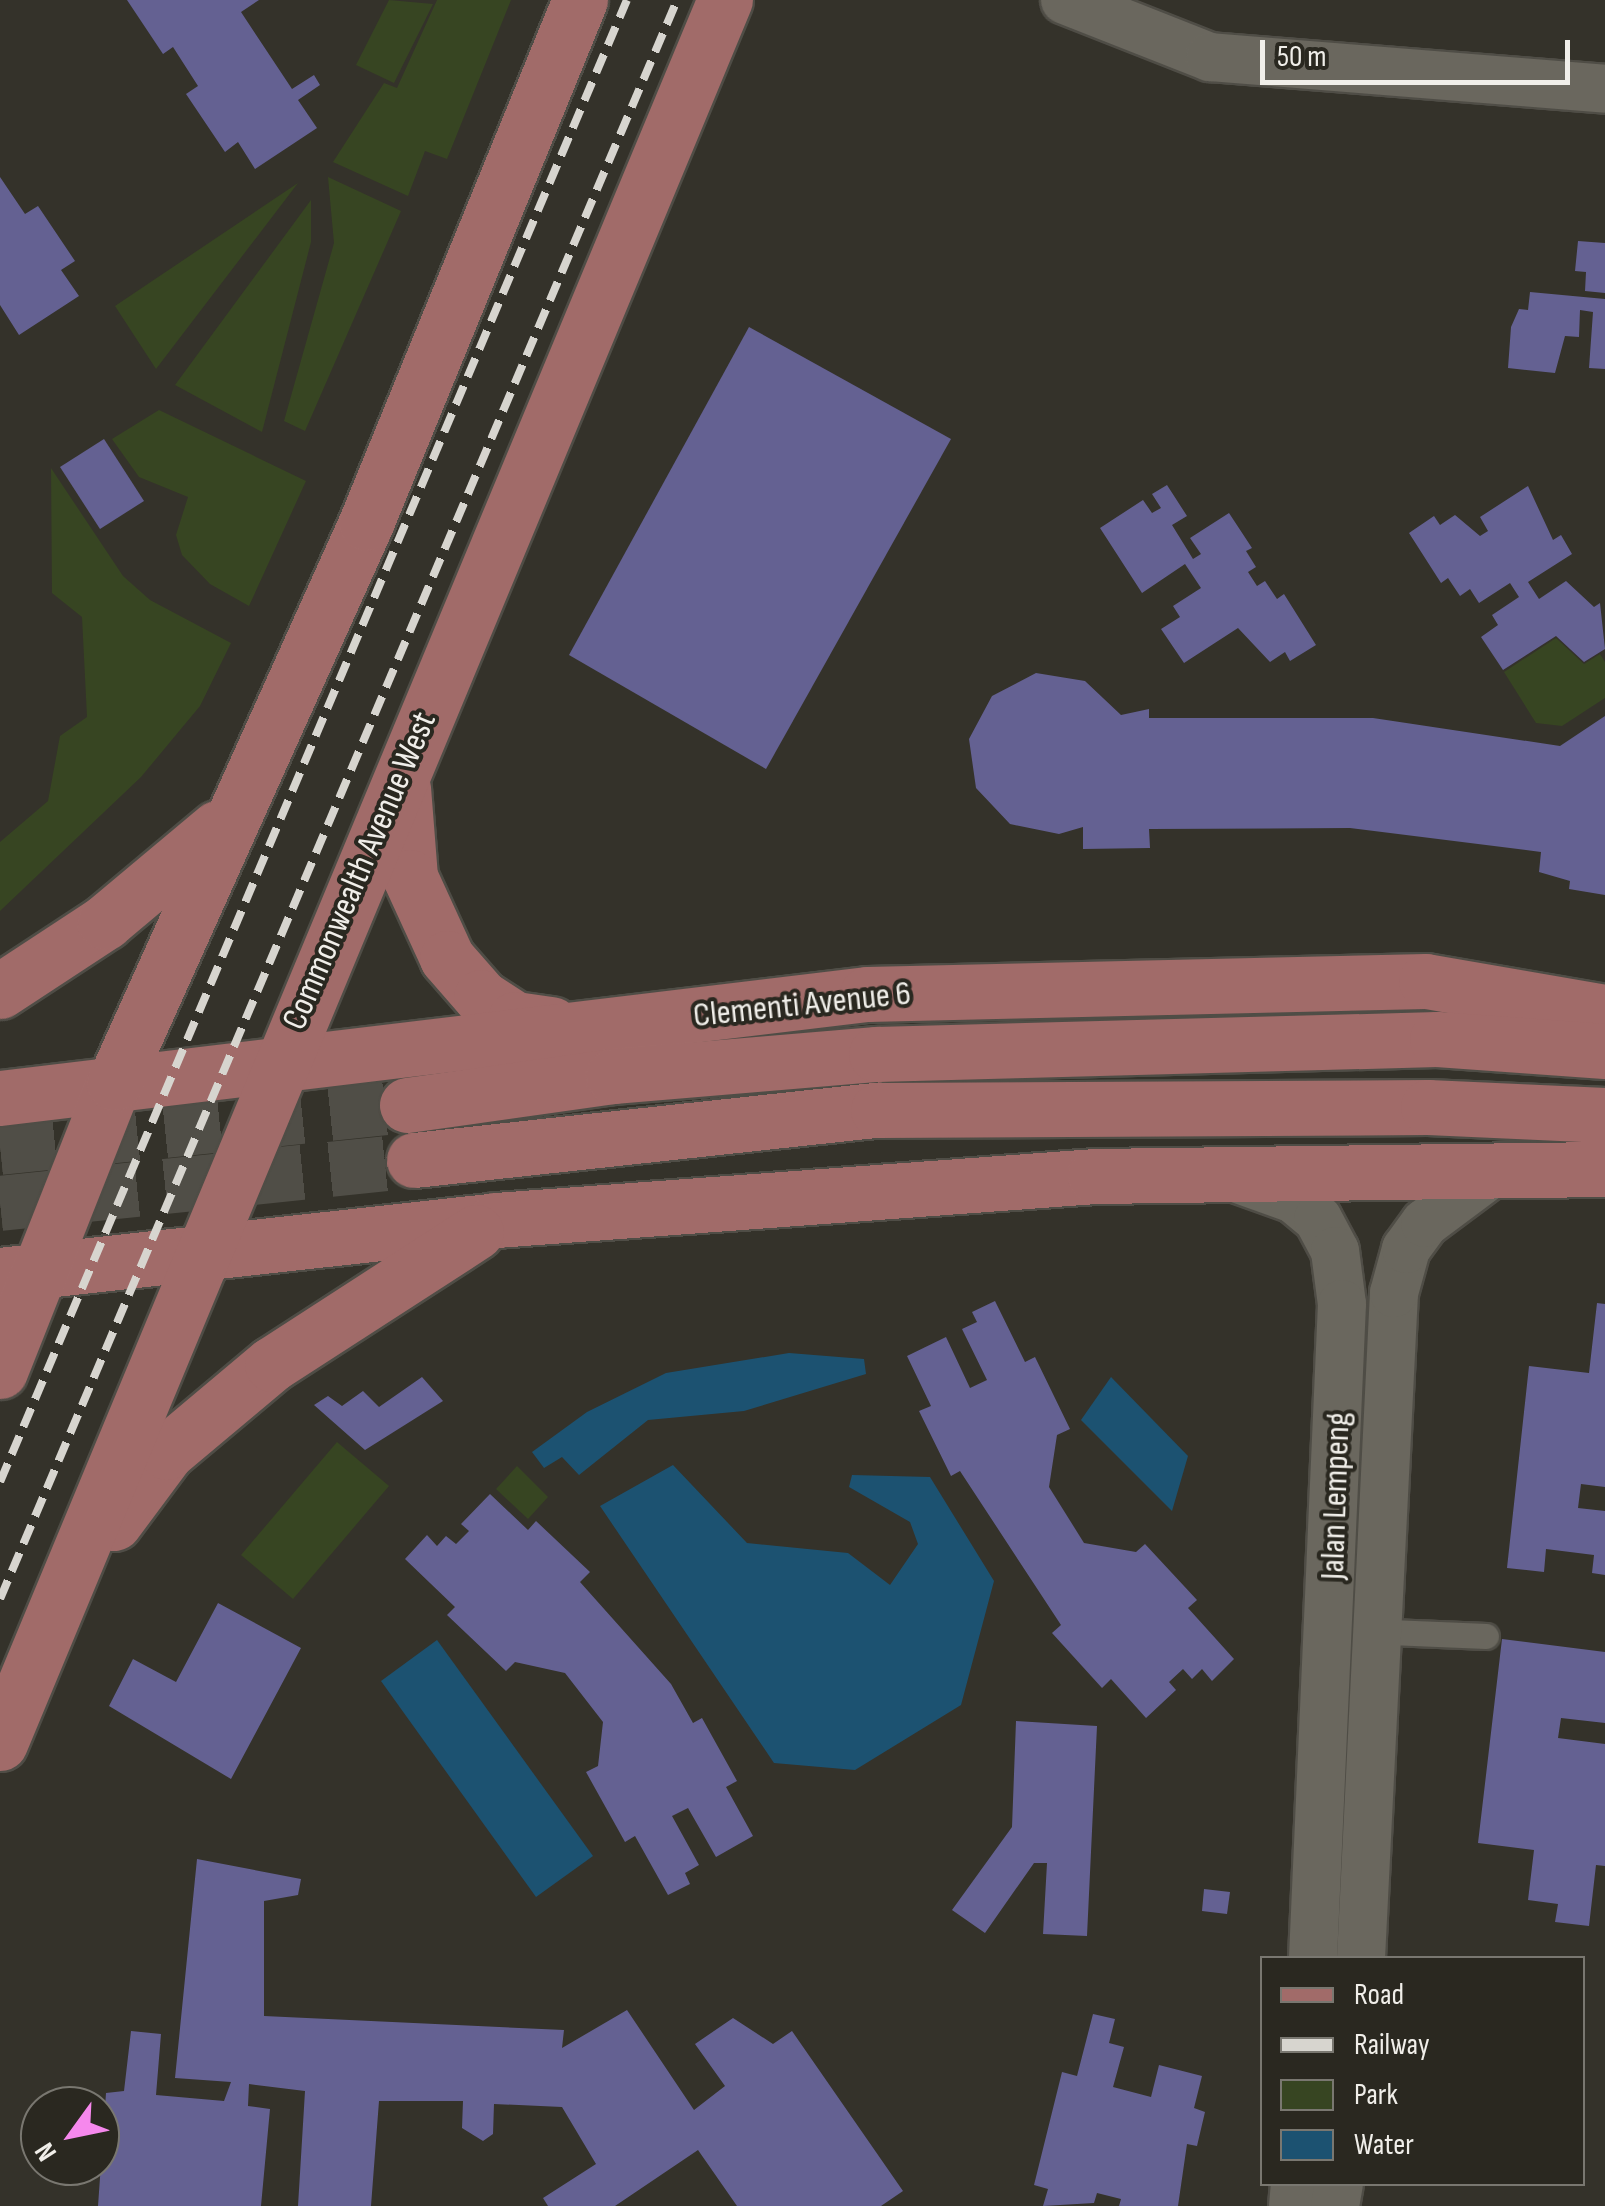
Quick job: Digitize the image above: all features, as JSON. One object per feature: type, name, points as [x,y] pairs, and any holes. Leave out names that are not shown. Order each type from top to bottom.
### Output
[{"type":"main road","points":[[0,1372],[23,1270],[114,1083],[366,523],[580,0]]},
{"type":"main road","name":"Commonwealth Avenue West","points":[[0,1743],[208,1250],[280,1062],[725,0]]},
{"type":"main road","points":[[403,776],[410,877],[447,958],[481,997],[515,1018],[585,1029]]},
{"type":"main road","points":[[0,990],[120,911],[235,812]]},
{"type":"main road","name":"Clementi Avenue 6","points":[[0,1098],[867,994],[1292,980],[1426,981],[1605,1012]]},
{"type":"main road","name":"Clementi Avenue 6","points":[[407,1104],[613,1076],[876,1054],[1437,1039],[1605,1051]]},
{"type":"main road","points":[[414,1160],[878,1110],[1428,1107],[1605,1115]]},
{"type":"main road","points":[[23,1270],[496,1220],[1095,1176],[1605,1170]]},
{"type":"main road","points":[[60,1595],[167,1452],[272,1364],[496,1220]]},
{"type":"street","points":[[1065,0],[1109,24],[1210,57],[1605,89]]},
{"type":"street","name":"Jalan Lempeng","points":[[1361,1945],[1394,1293],[1406,1248],[1425,1223],[1492,1173]]},
{"type":"street","name":"Jalan Lempeng","points":[[1227,1175],[1294,1199],[1318,1219],[1335,1251],[1342,1304],[1332,1630],[1313,1945]]},
{"type":"lane","points":[[1332,1630],[1486,1636]]},
{"type":"lane","points":[[1318,1879],[1366,1874]]},
{"type":"lane","name":"Jalan Lempeng","points":[[1313,1945],[1361,1945]]},
{"type":"green space","points":[[389,0],[433,4],[394,83],[356,65]]},
{"type":"green space","points":[[437,0],[511,0],[447,159],[425,151],[408,196],[333,162],[384,83],[397,88]]},
{"type":"green space","points":[[328,177],[401,211],[305,431],[284,421],[334,243]]},
{"type":"green space","points":[[298,183],[156,369],[115,306]]},
{"type":"green space","points":[[311,200],[311,242],[262,432],[175,385]]},
{"type":"green space","points":[[159,410],[306,481],[249,606],[210,584],[182,555],[176,535],[188,497],[139,477],[112,439]]},
{"type":"green space","points":[[51,468],[123,576],[150,600],[231,643],[200,706],[141,777],[0,911],[0,842],[48,801],[60,736],[87,717],[82,617],[52,593]]},
{"type":"green space","points":[[1556,638],[1584,664],[1600,654],[1605,662],[1605,698],[1562,726],[1536,723],[1504,672]]},
{"type":"green space","points":[[337,1442],[389,1486],[293,1599],[241,1555]]},
{"type":"green space","points":[[517,1466],[548,1497],[528,1519],[496,1489]]},
{"type":"water","points":[[789,1353],[864,1359],[866,1374],[744,1411],[648,1420],[579,1475],[562,1457],[544,1468],[532,1452],[587,1412],[666,1373]]},
{"type":"water","points":[[1111,1377],[1188,1456],[1172,1511],[1081,1420]]},
{"type":"water","points":[[673,1465],[747,1543],[848,1553],[890,1585],[918,1544],[910,1522],[849,1487],[852,1475],[930,1477],[994,1581],[961,1705],[855,1770],[774,1763],[600,1506]]},
{"type":"water","points":[[437,1640],[593,1856],[536,1897],[381,1681]]},
{"type":"building","points":[[127,0],[259,0],[241,12],[292,89],[314,75],[320,85],[298,100],[317,128],[255,169],[238,142],[225,152],[186,94],[198,86],[173,47],[163,54]]},
{"type":"building","points":[[0,177],[25,214],[38,206],[75,261],[61,270],[79,296],[19,335],[0,305]]},
{"type":"building","points":[[1578,241],[1605,243],[1605,293],[1585,291],[1586,272],[1575,271]]},
{"type":"building","points":[[1530,292],[1605,299],[1605,369],[1589,368],[1593,312],[1580,310],[1579,337],[1565,336],[1555,373],[1508,368],[1511,327],[1519,309],[1528,310]]},
{"type":"building","points":[[749,327],[951,439],[766,769],[569,655]]},
{"type":"building","points":[[104,439],[144,501],[100,529],[60,467]]},
{"type":"building","points":[[1167,485],[1187,516],[1172,525],[1193,559],[1201,554],[1190,538],[1229,513],[1252,548],[1246,551],[1256,567],[1248,572],[1257,586],[1265,581],[1277,599],[1284,594],[1316,645],[1290,661],[1285,652],[1270,662],[1238,628],[1184,663],[1161,629],[1180,617],[1173,606],[1201,588],[1185,564],[1142,593],[1100,528],[1143,500],[1152,513],[1161,508],[1152,494]]},
{"type":"building","points":[[1528,486],[1553,540],[1561,535],[1572,554],[1528,582],[1539,599],[1566,581],[1594,607],[1600,603],[1605,649],[1584,662],[1556,636],[1503,670],[1481,637],[1498,625],[1492,615],[1519,597],[1510,583],[1479,603],[1470,589],[1460,596],[1448,578],[1441,583],[1409,533],[1434,516],[1440,525],[1455,515],[1480,536],[1488,531],[1480,517]]},
{"type":"building","points":[[1036,673],[1085,681],[1121,715],[1149,709],[1149,718],[1373,718],[1560,746],[1605,716],[1605,895],[1569,889],[1570,881],[1539,872],[1541,852],[1350,828],[1149,829],[1150,848],[1083,849],[1083,827],[1059,834],[1010,824],[976,788],[969,739],[992,696]]},
{"type":"building","points":[[995,1301],[1025,1362],[1035,1357],[1070,1429],[1057,1435],[1049,1487],[1084,1543],[1136,1552],[1145,1544],[1197,1600],[1188,1608],[1234,1659],[1212,1681],[1202,1669],[1192,1679],[1183,1669],[1169,1682],[1176,1690],[1146,1718],[1111,1679],[1102,1688],[1052,1633],[1061,1625],[960,1471],[951,1476],[919,1411],[931,1406],[907,1356],[946,1337],[970,1388],[987,1380],[962,1329],[977,1322],[972,1312]]},
{"type":"building","points":[[1597,1303],[1605,1304],[1605,1487],[1581,1484],[1578,1508],[1605,1511],[1605,1575],[1592,1573],[1594,1555],[1546,1549],[1544,1572],[1507,1568],[1529,1366],[1589,1373]]},
{"type":"building","points":[[422,1377],[443,1401],[365,1450],[314,1405],[328,1396],[342,1406],[363,1391],[379,1407]]},
{"type":"building","points":[[490,1494],[528,1530],[536,1521],[590,1572],[580,1582],[671,1684],[693,1723],[702,1718],[737,1781],[726,1787],[753,1836],[716,1857],[688,1808],[672,1816],[699,1865],[685,1873],[690,1884],[668,1895],[635,1836],[625,1842],[586,1772],[598,1766],[603,1722],[565,1673],[515,1662],[506,1671],[447,1615],[455,1607],[405,1559],[427,1535],[437,1546],[446,1536],[456,1544],[469,1531],[461,1524]]},
{"type":"building","points":[[218,1603],[301,1648],[231,1779],[109,1706],[133,1659],[176,1682]]},
{"type":"building","points":[[1502,1639],[1605,1652],[1605,1723],[1561,1718],[1558,1738],[1605,1744],[1605,1866],[1596,1865],[1589,1926],[1555,1922],[1558,1904],[1528,1900],[1534,1850],[1478,1843]]},
{"type":"building","points":[[1016,1721],[1097,1726],[1087,1936],[1043,1934],[1047,1863],[1034,1863],[985,1933],[952,1910],[1012,1827]]},
{"type":"building","points":[[197,1859],[301,1879],[298,1895],[264,1901],[264,2016],[564,2030],[562,2048],[627,2010],[694,2110],[725,2086],[695,2044],[733,2018],[773,2044],[792,2031],[903,2191],[881,2206],[737,2206],[698,2150],[615,2206],[548,2206],[543,2198],[596,2164],[562,2107],[494,2104],[493,2134],[483,2141],[462,2128],[463,2101],[379,2101],[371,2206],[298,2206],[305,2091],[249,2084],[248,2106],[270,2109],[261,2206],[98,2206],[99,2186],[120,2186],[120,2091],[124,2091],[131,2031],[161,2034],[156,2095],[224,2101],[231,2082],[175,2078]]},
{"type":"building","points":[[1204,1889],[1230,1892],[1227,1914],[1202,1911]]},
{"type":"building","points":[[1093,2014],[1115,2019],[1109,2043],[1124,2047],[1113,2087],[1151,2097],[1159,2065],[1202,2076],[1194,2108],[1205,2112],[1197,2146],[1187,2144],[1178,2206],[1119,2206],[1121,2199],[1097,2193],[1094,2203],[1043,2206],[1048,2189],[1034,2185],[1062,2072],[1077,2076]]},
{"type":"tunnel","points":[[0,1147],[407,1105]]},
{"type":"tunnel","points":[[0,1203],[414,1160]]},
{"type":"railway","points":[[0,1482],[627,0]]},
{"type":"railway","points":[[0,1599],[677,0]]}]
